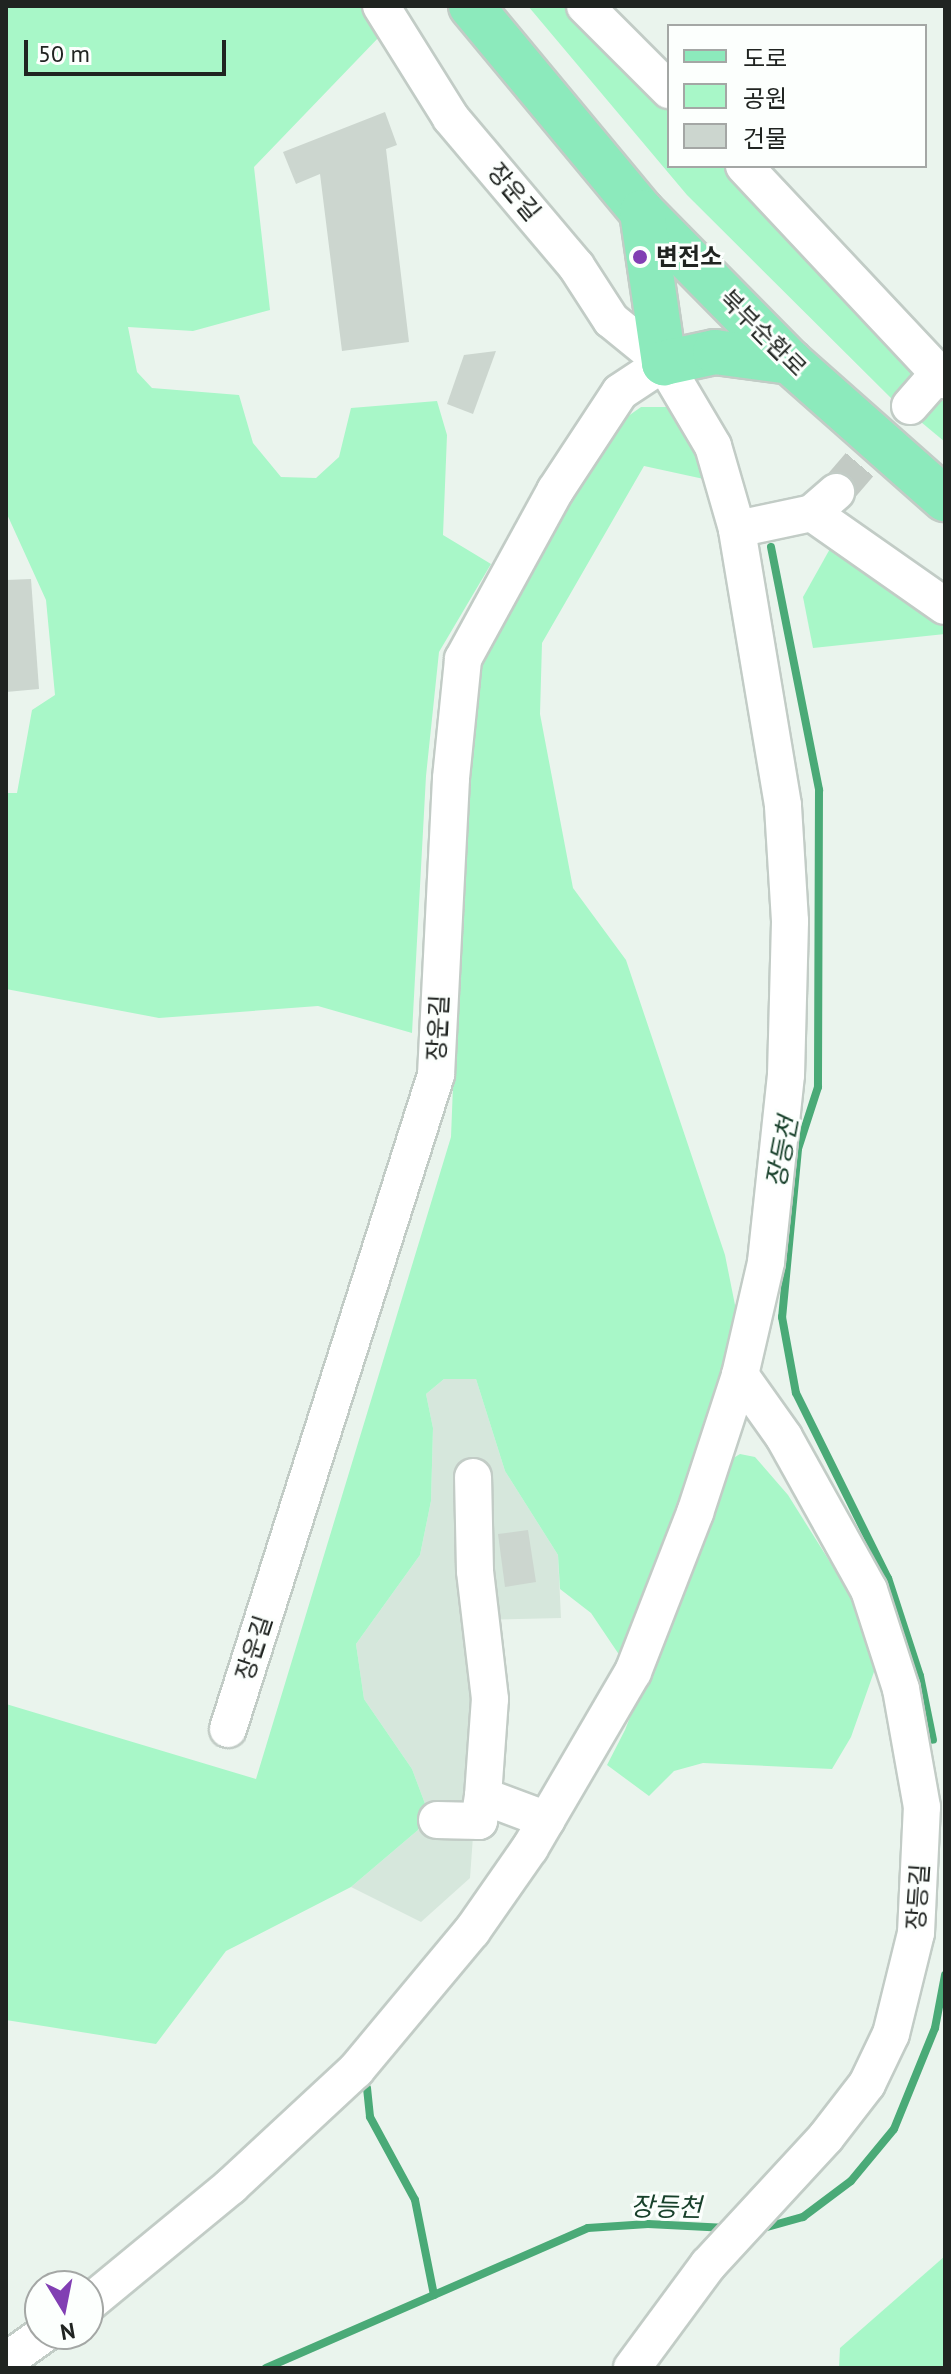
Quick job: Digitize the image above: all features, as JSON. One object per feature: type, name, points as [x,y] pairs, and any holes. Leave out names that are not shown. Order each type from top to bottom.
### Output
[{"type":"main road","name":"북부순환로","points":[[471,6],[642,212],[790,362],[945,499]]},
{"type":"main road","points":[[642,212],[664,363],[715,352],[790,362]]},
{"type":"street","name":"장운길","points":[[104,2291],[231,2186],[356,2070],[472,1931],[547,1820],[633,1672],[695,1513],[740,1375],[766,1262],[786,1075],[790,921],[777,755],[737,529],[713,446],[664,363],[611,320],[576,266],[451,118],[381,6]]},
{"type":"street","points":[[585,6],[667,88]]},
{"type":"street","points":[[746,168],[942,377],[910,406]]},
{"type":"street","name":"장운길","points":[[228,1729],[436,1075],[451,778],[463,659],[555,491],[620,392],[664,363]]},
{"type":"street","points":[[737,529],[824,502],[945,606]]},
{"type":"street","name":"장등길","points":[[632,2368],[708,2265],[850,2105],[891,2034],[935,1859],[922,1807],[904,1705],[869,1590],[784,1437],[740,1375]]},
{"type":"street","points":[[437,1820],[479,1821],[483,1796],[490,1699],[475,1571],[473,1477]]},
{"type":"street","points":[[483,1796],[547,1820]]},
{"type":"street","points":[[6,2361],[24,2348]]},
{"type":"shaded area","points":[[444,1379],[476,1379],[505,1471],[558,1555],[561,1618],[475,1620],[470,1809],[427,1809],[412,1769],[364,1699],[356,1644],[420,1555],[431,1501],[433,1428],[426,1394]]},
{"type":"shaded area","points":[[418,1830],[473,1836],[470,1878],[421,1922],[351,1887]]},
{"type":"green space","points":[[6,6],[362,6],[381,35],[254,167],[270,310],[193,331],[128,327],[137,372],[152,388],[239,395],[253,443],[281,477],[316,478],[339,457],[351,408],[437,401],[447,435],[443,535],[491,564],[439,652],[426,776],[412,1033],[318,1006],[159,1018],[6,989],[6,793],[17,793],[32,710],[55,695],[46,600],[6,512]]},
{"type":"green space","points":[[528,6],[569,6],[667,106],[667,168],[728,168],[911,354],[916,372],[898,405],[687,195]]},
{"type":"green space","points":[[935,400],[945,401],[945,442],[915,417]]},
{"type":"green space","points":[[641,407],[672,407],[713,481],[644,466],[542,643],[540,714],[573,888],[626,960],[725,1255],[740,1330],[733,1373],[624,1662],[591,1613],[560,1589],[558,1555],[505,1471],[476,1379],[444,1379],[426,1394],[433,1428],[431,1501],[420,1555],[356,1644],[364,1699],[412,1769],[427,1809],[418,1830],[351,1887],[226,1951],[156,2044],[6,2020],[6,1704],[256,1779],[451,1137],[465,779],[477,663],[568,498],[624,419]]},
{"type":"green space","points":[[831,547],[945,616],[945,634],[813,648],[803,597]]},
{"type":"green space","points":[[740,1454],[755,1457],[788,1495],[852,1597],[875,1669],[851,1737],[832,1769],[703,1763],[674,1771],[649,1796],[607,1765],[625,1730],[730,1460]]},
{"type":"green space","points":[[945,2256],[945,2368],[839,2368],[840,2348]]},
{"type":"building","points":[[385,112],[397,145],[386,149],[409,342],[342,351],[320,174],[296,184],[283,152]]},
{"type":"building","points":[[496,351],[473,414],[447,404],[464,355]]},
{"type":"building","points":[[31,579],[39,689],[6,692],[6,580]]},
{"type":"building","points":[[528,1530],[536,1582],[505,1587],[498,1534]]},
{"type":"waterway","name":"장등천","points":[[771,547],[819,790],[818,1087],[798,1149],[782,1317],[796,1393],[888,1578],[920,1676],[933,1740]]},
{"type":"waterway","name":"장등천","points":[[756,2230],[803,2217],[851,2181],[894,2129],[935,2028],[945,1975]]},
{"type":"waterway","points":[[367,2088],[370,2117],[415,2200],[434,2295]]},
{"type":"waterway","name":"장등천","points":[[266,2368],[588,2228],[648,2224],[727,2228]]},
{"type":"tunnel","points":[[836,492],[910,406]]},
{"type":"place","name":"변전소","points":[[640,257]]}]
